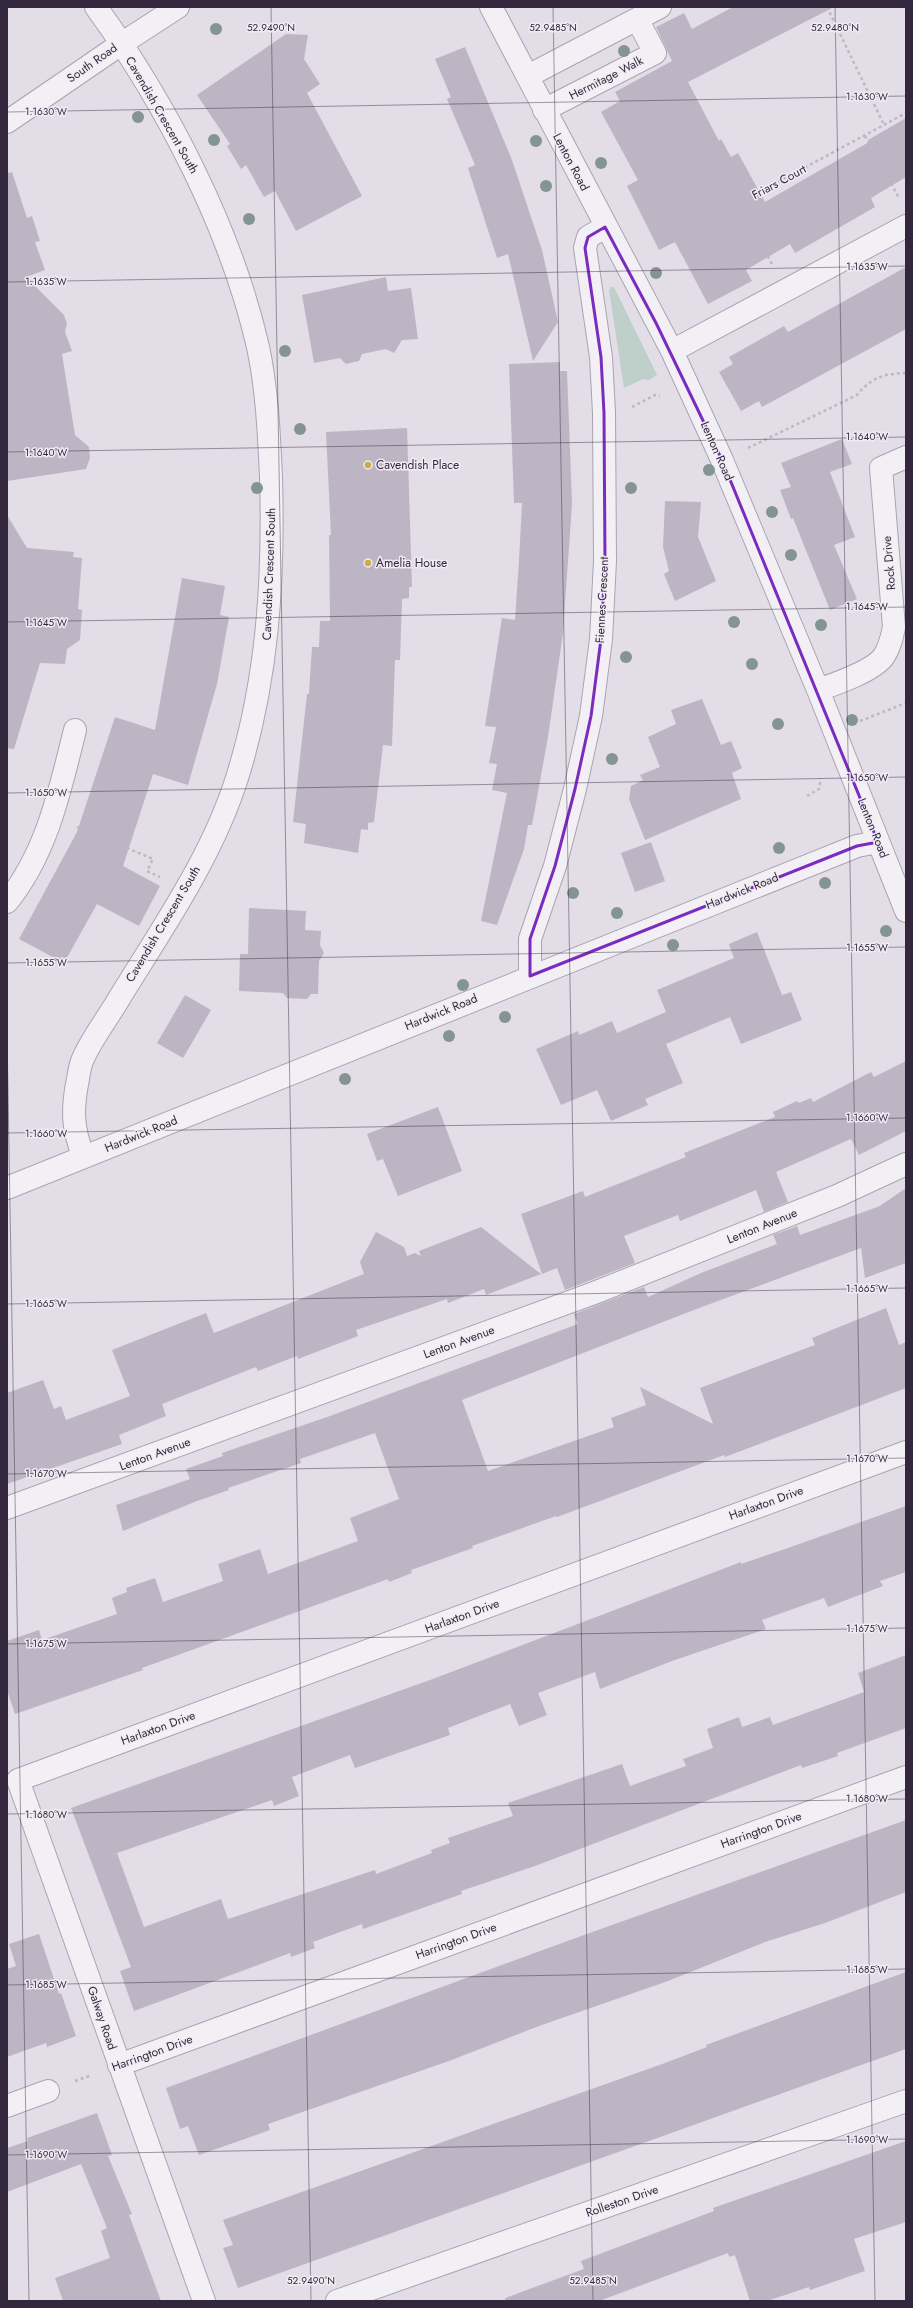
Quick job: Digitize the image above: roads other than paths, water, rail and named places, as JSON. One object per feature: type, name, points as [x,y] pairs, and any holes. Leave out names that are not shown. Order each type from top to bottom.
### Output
[{"type":"street","name":"Cavendish Crescent South","points":[[84,1158],[75,1138],[72,1105],[81,1062],[187,889],[210,841],[236,780],[257,703],[268,632],[273,532],[269,431],[258,348],[231,254],[189,158],[96,7]]},
{"type":"street","name":"South Road","points":[[7,122],[120,44],[178,7]]},
{"type":"street","name":"Lenton Road","points":[[491,7],[605,227],[672,351],[722,460],[818,690],[906,911]]},
{"type":"street","points":[[528,76],[660,7]]},
{"type":"street","name":"Hermitage Walk","points":[[544,110],[655,53],[636,19]]},
{"type":"street","points":[[672,351],[906,226]]},
{"type":"street","name":"Fiennes Crescent","points":[[530,976],[530,939],[555,866],[591,716],[601,639],[604,569],[604,413],[601,357],[585,248],[588,237],[605,227]]},
{"type":"street","name":"Rock Drive","points":[[818,690],[861,673],[883,658],[891,642],[894,627],[881,468],[906,457]]},
{"type":"street","points":[[7,902],[17,890],[53,817],[75,730]]},
{"type":"street","name":"Hardwick Road","points":[[7,1188],[530,976],[857,846],[878,842]]},
{"type":"street","name":"Lenton Avenue","points":[[7,1508],[594,1293],[838,1196],[906,1164]]},
{"type":"street","name":"Harlaxton Drive","points":[[18,1780],[906,1452]]},
{"type":"street","name":"Harrington Drive","points":[[119,2065],[906,1777]]},
{"type":"street","name":"Galway Road","points":[[18,1780],[204,2301]]},
{"type":"street","points":[[7,2106],[48,2092]]},
{"type":"street","name":"Rolleston Drive","points":[[337,2301],[906,2101]]},
{"type":"place","name":"Cavendish Place","points":[[368,465]]},
{"type":"place","name":"Amelia House","points":[[368,563]]}]
